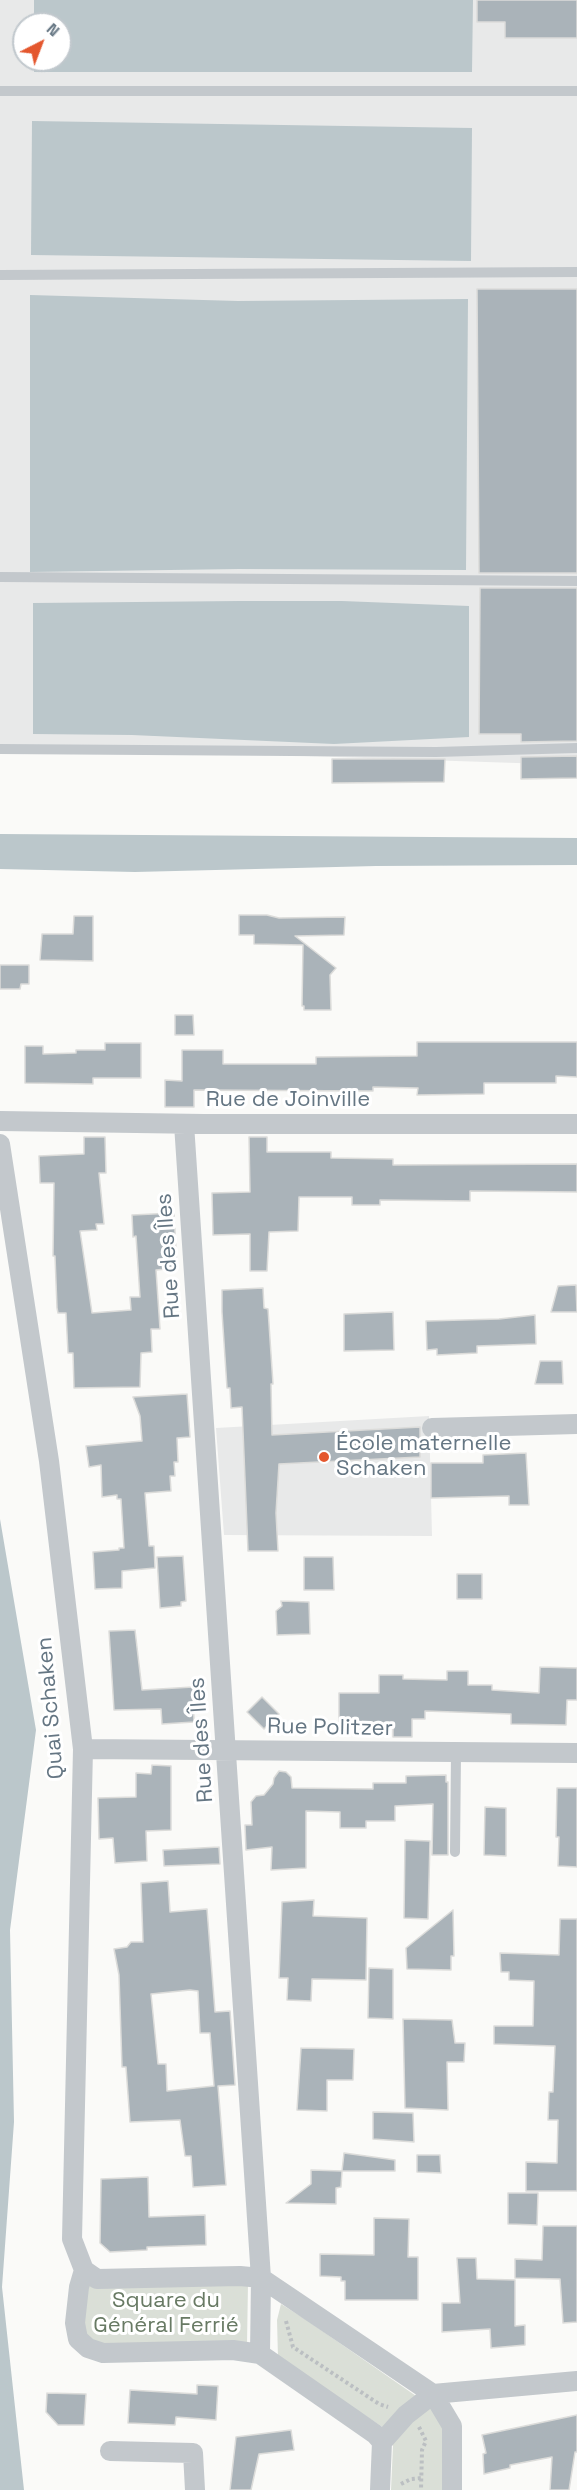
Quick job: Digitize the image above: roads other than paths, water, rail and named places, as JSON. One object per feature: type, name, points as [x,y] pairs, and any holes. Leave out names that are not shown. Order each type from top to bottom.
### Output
[{"type":"street","name":"Rue de Joinville","points":[[0,1121],[184,1124],[577,1124]]},
{"type":"street","name":"Rue des Îles","points":[[184,1124],[261,2278],[260,2354]]},
{"type":"street","name":"Quai Schaken","points":[[0,1144],[49,1461],[83,1749],[72,2239],[84,2270]]},
{"type":"street","points":[[432,1428],[577,1424]]},
{"type":"street","name":"Rue Politzer","points":[[83,1749],[577,1753]]},
{"type":"street","points":[[382,2442],[375,2434],[260,2354],[233,2350],[103,2354],[88,2348],[78,2339],[75,2323],[79,2288],[84,2270],[97,2279],[240,2276],[261,2278],[433,2394],[452,2426],[452,2490]]},
{"type":"street","points":[[380,2490],[382,2442],[406,2415],[433,2394],[577,2381]]},
{"type":"street","points":[[110,2451],[193,2453],[195,2490]]},
{"type":"lane","points":[[0,91],[577,91]]},
{"type":"lane","points":[[0,275],[577,272]]},
{"type":"lane","points":[[0,577],[577,581]]},
{"type":"lane","points":[[0,749],[436,752],[577,748]]},
{"type":"lane","points":[[455,1852],[456,1753]]},
{"type":"place","name":"École maternelle Schaken","points":[[324,1457]]},
{"type":"park label","name":"Square du Général Ferrié","points":[[166,2314]]}]
